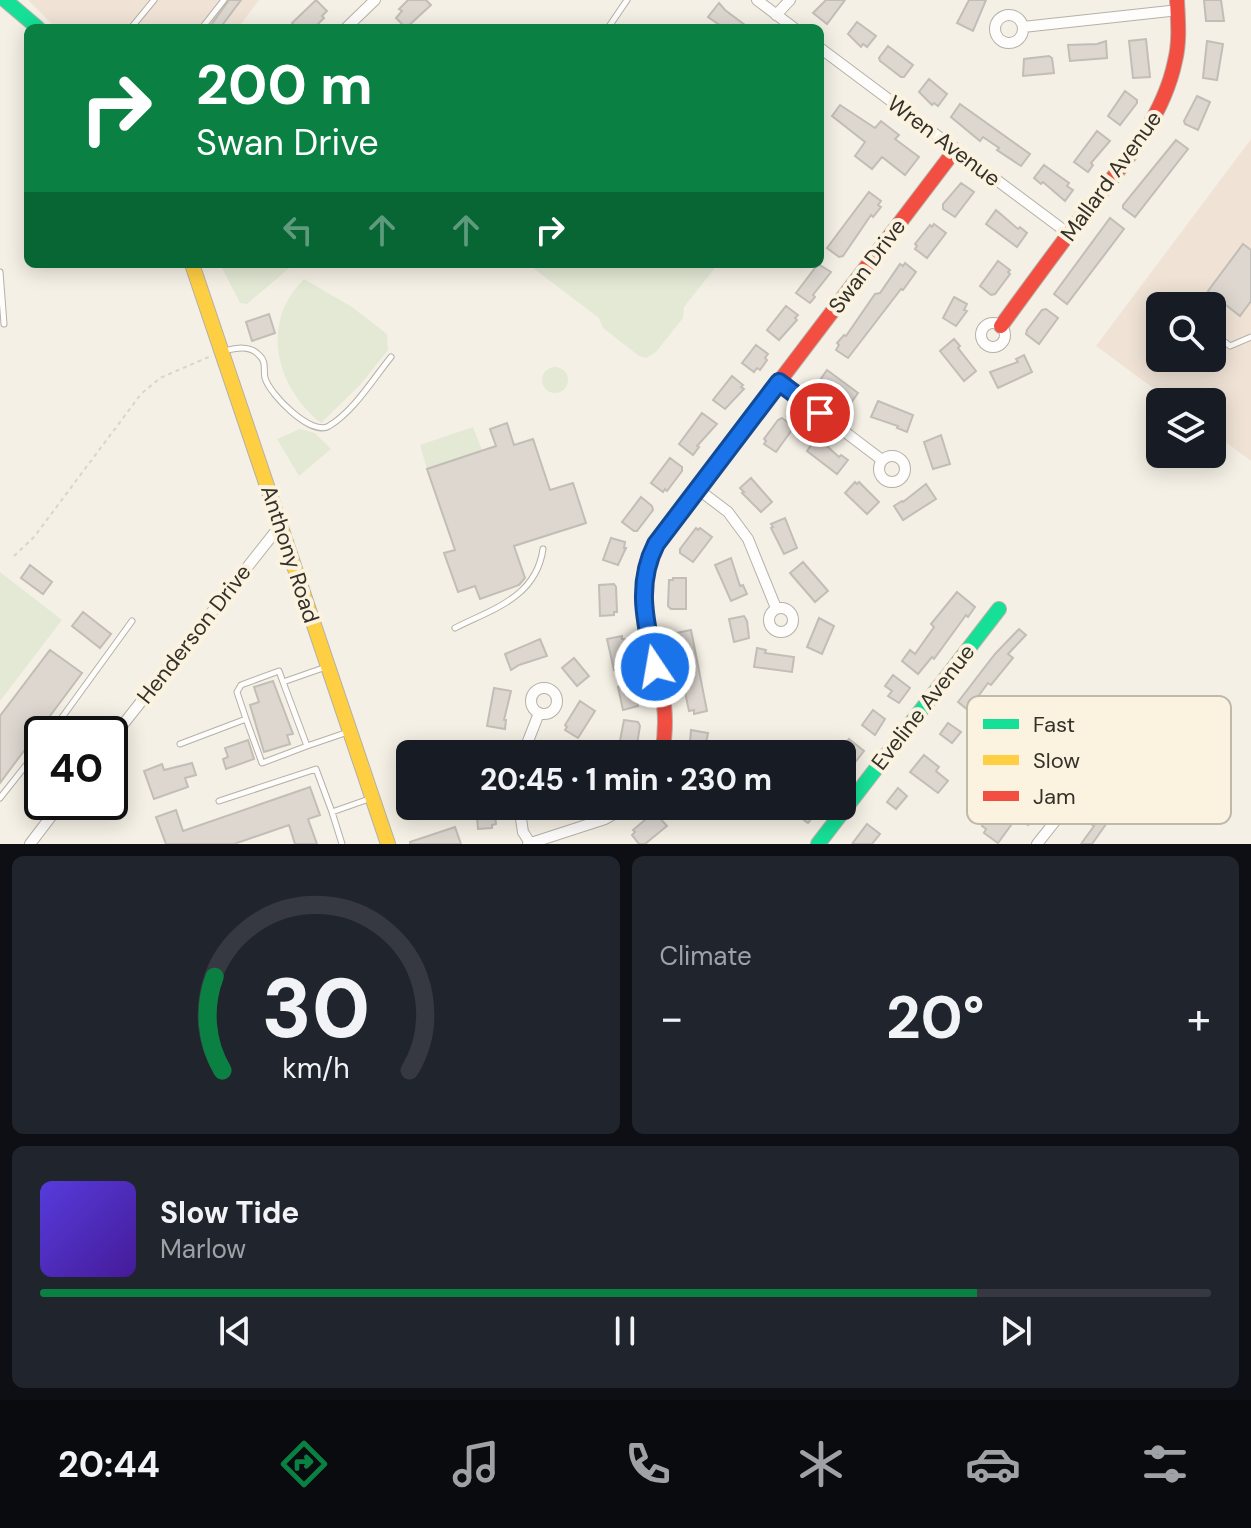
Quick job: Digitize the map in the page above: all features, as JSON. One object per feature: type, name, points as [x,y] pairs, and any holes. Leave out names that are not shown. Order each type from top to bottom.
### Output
[{"type":"street","points":[[5,0],[33,24]]},
{"type":"street","points":[[350,24],[375,0]]},
{"type":"street","points":[[757,0],[788,24]]},
{"type":"street","points":[[776,15],[790,0]]},
{"type":"street","name":"Mallard Avenue","points":[[1001,326],[1136,147],[1163,104],[1175,71],[1180,44],[1178,5],[1023,27]]},
{"type":"street","name":"Wren Avenue","points":[[824,51],[1069,234]]},
{"type":"street","name":"Swan Drive","points":[[666,740],[666,717],[644,617],[644,579],[648,559],[656,544],[955,150]]},
{"type":"street","name":"Anthony Road","points":[[193,268],[388,844]]},
{"type":"street","points":[[779,382],[882,460]]},
{"type":"street","points":[[699,490],[728,512],[748,539],[776,608]]},
{"type":"street","name":"Henderson Drive","points":[[128,718],[279,527]]},
{"type":"street","name":"Eveline Avenue","points":[[818,844],[999,609]]},
{"type":"street","points":[[528,740],[539,713]]},
{"type":"street","points":[[30,844],[48,820]]},
{"type":"street","points":[[521,820],[529,844],[602,820]]},
{"type":"street","points":[[1037,844],[1053,824]]},
{"type":"lane","points":[[134,24],[154,0]]},
{"type":"lane","points":[[205,24],[224,0]]},
{"type":"lane","points":[[611,24],[627,0]]},
{"type":"lane","points":[[0,272],[4,324]]},
{"type":"lane","points":[[1226,343],[1230,346],[1251,337]]},
{"type":"lane","points":[[222,352],[242,347],[257,352],[264,362],[265,378],[275,397],[314,428],[322,429],[331,426],[348,409],[391,357]]},
{"type":"lane","points":[[455,628],[499,609],[513,599],[541,566],[543,549]]},
{"type":"lane","points":[[63,716],[132,621]]},
{"type":"lane","points":[[283,682],[327,667]]},
{"type":"lane","points":[[307,746],[279,671],[241,685],[237,692],[262,763],[349,732]]},
{"type":"lane","points":[[180,744],[246,719]]},
{"type":"lane","points":[[0,798],[24,768]]},
{"type":"lane","points":[[219,801],[316,769],[342,844]]},
{"type":"lane","points":[[332,812],[372,798]]},
{"type":"path","points":[[14,556],[34,537],[141,394],[160,378],[222,352]]},
{"type":"shaded area","points":[[28,0],[259,0],[241,24],[52,24]]},
{"type":"shaded area","points":[[1251,139],[1251,461],[1226,442],[1226,388],[1153,388],[1096,346]]},
{"type":"green space","points":[[222,268],[289,268],[247,304],[240,303]]},
{"type":"green space","points":[[533,268],[715,268],[684,307],[683,318],[656,352],[646,358],[603,328],[599,318]]},
{"type":"green space","points":[[304,279],[352,307],[387,334],[388,350],[361,384],[321,423],[293,392],[279,354],[281,315],[290,296]]},
{"type":"green space","points":[[555,367],[564,371],[568,380],[564,389],[555,393],[546,389],[542,380],[546,371]]},
{"type":"green space","points":[[473,427],[482,450],[427,469],[420,445]]},
{"type":"green space","points":[[300,429],[315,433],[331,449],[299,476],[277,439]]},
{"type":"green space","points":[[0,572],[62,620],[0,701]]},
{"type":"building","points":[[229,0],[241,0],[223,24],[212,24]]},
{"type":"building","points":[[316,0],[327,11],[318,24],[292,23]]},
{"type":"building","points":[[408,0],[426,0],[431,5],[410,24],[402,24],[396,18],[402,11],[399,9]]},
{"type":"building","points":[[826,0],[845,0],[827,24],[813,13]]},
{"type":"building","points":[[969,0],[986,0],[973,31],[957,23]]},
{"type":"building","points":[[1204,0],[1221,0],[1224,21],[1206,21]]},
{"type":"building","points":[[719,3],[744,24],[718,24],[708,17]]},
{"type":"building","points":[[857,22],[876,36],[867,47],[863,44],[861,47],[848,34]]},
{"type":"building","points":[[1146,39],[1150,77],[1133,78],[1129,41]]},
{"type":"building","points":[[1106,41],[1107,58],[1070,61],[1068,45]]},
{"type":"building","points":[[1207,41],[1223,44],[1217,80],[1203,78]]},
{"type":"building","points":[[888,46],[913,65],[904,77],[880,61]]},
{"type":"building","points":[[1049,56],[1054,73],[1023,76],[1024,59]]},
{"type":"building","points":[[929,79],[947,94],[938,106],[932,105],[919,92]]},
{"type":"building","points":[[1125,91],[1137,103],[1120,125],[1108,116]]},
{"type":"building","points":[[1197,96],[1210,102],[1198,130],[1184,121]]},
{"type":"building","points":[[960,104],[1030,154],[1021,166],[983,137],[980,141],[951,117]]},
{"type":"building","points":[[840,105],[875,128],[881,121],[899,135],[895,139],[919,157],[905,175],[882,157],[872,169],[855,156],[865,142],[832,116]]},
{"type":"building","points":[[1097,131],[1110,141],[1091,163],[1093,165],[1088,172],[1074,162]]},
{"type":"building","points":[[1176,140],[1188,149],[1135,217],[1123,205]]},
{"type":"building","points":[[1044,165],[1069,183],[1067,186],[1073,190],[1065,201],[1034,178]]},
{"type":"building","points":[[961,183],[974,192],[955,217],[943,209],[943,204]]},
{"type":"building","points":[[869,192],[881,201],[878,205],[881,207],[873,217],[871,215],[843,256],[839,257],[827,248]]},
{"type":"building","points":[[996,210],[1027,233],[1017,247],[986,224]]},
{"type":"building","points":[[1110,218],[1124,229],[1067,304],[1054,294]]},
{"type":"building","points":[[934,224],[946,233],[927,258],[915,249],[915,244]]},
{"type":"building","points":[[1243,244],[1251,250],[1251,301],[1240,316],[1226,305],[1226,292],[1208,291]]},
{"type":"building","points":[[998,261],[1010,270],[1010,274],[991,295],[980,286]]},
{"type":"building","points":[[905,263],[916,272],[903,290],[848,358],[836,350],[837,343],[846,336],[875,294],[880,293],[900,264],[903,266]]},
{"type":"building","points":[[815,268],[824,268],[831,272],[810,303],[796,293]]},
{"type":"building","points":[[954,297],[967,304],[964,310],[967,311],[956,326],[943,318]]},
{"type":"building","points":[[786,306],[798,315],[797,320],[779,340],[767,330]]},
{"type":"building","points":[[1046,309],[1058,318],[1039,344],[1026,334],[1042,310]]},
{"type":"building","points":[[269,314],[275,333],[252,341],[246,322]]},
{"type":"building","points":[[954,339],[976,371],[964,381],[940,351]]},
{"type":"building","points":[[756,345],[768,354],[760,370],[757,368],[754,372],[742,363]]},
{"type":"building","points":[[1024,355],[1032,372],[998,388],[990,372],[1018,362],[1016,359]]},
{"type":"building","points":[[827,370],[858,393],[848,407],[841,398],[818,383]]},
{"type":"building","points":[[732,376],[744,389],[725,409],[713,400]]},
{"type":"building","points":[[878,401],[913,415],[907,432],[871,417]]},
{"type":"building","points":[[702,413],[717,424],[693,455],[679,444]]},
{"type":"building","points":[[782,418],[794,427],[776,452],[764,444],[764,439]]},
{"type":"building","points":[[507,423],[514,445],[533,439],[550,490],[573,483],[586,523],[514,546],[525,578],[519,585],[480,599],[475,586],[458,592],[444,553],[455,550],[427,469],[496,446],[490,429]]},
{"type":"building","points":[[941,435],[950,464],[933,469],[924,442]]},
{"type":"building","points":[[817,437],[839,457],[841,455],[848,460],[837,474],[807,451]]},
{"type":"building","points":[[670,458],[682,467],[682,471],[663,492],[651,483]]},
{"type":"building","points":[[751,478],[772,502],[761,512],[740,488]]},
{"type":"building","points":[[855,482],[859,482],[879,502],[867,514],[845,493]]},
{"type":"building","points":[[926,484],[936,499],[903,520],[894,506]]},
{"type":"building","points":[[641,497],[653,510],[634,531],[622,522]]},
{"type":"building","points":[[785,518],[797,548],[784,554],[771,524]]},
{"type":"building","points":[[696,528],[712,537],[693,562],[680,553],[680,549]]},
{"type":"building","points":[[611,538],[625,542],[626,548],[618,565],[603,560]]},
{"type":"building","points":[[731,558],[740,586],[743,585],[747,594],[731,601],[715,565]]},
{"type":"building","points":[[803,562],[828,591],[815,602],[790,573]]},
{"type":"building","points":[[30,565],[52,582],[43,594],[21,578]]},
{"type":"building","points":[[686,578],[686,609],[671,609],[668,606],[669,580]]},
{"type":"building","points":[[614,584],[617,612],[600,616],[599,585]]},
{"type":"building","points":[[957,592],[975,607],[934,659],[932,657],[918,674],[902,661],[910,650],[915,654],[934,627],[931,624]]},
{"type":"building","points":[[83,612],[111,634],[100,648],[72,626]]},
{"type":"building","points":[[744,616],[749,638],[734,642],[729,619]]},
{"type":"building","points":[[819,618],[834,626],[822,654],[807,647]]},
{"type":"building","points":[[1019,629],[1026,635],[1008,654],[1013,658],[991,685],[988,683],[978,696],[967,696],[967,709],[958,702]]},
{"type":"building","points":[[691,630],[707,711],[694,714],[694,710],[689,711],[676,633]]},
{"type":"building","points":[[622,636],[626,639],[631,664],[614,670],[607,639]]},
{"type":"building","points":[[540,639],[547,656],[511,670],[505,654]]},
{"type":"building","points":[[757,648],[766,650],[765,653],[794,657],[792,672],[754,667]]},
{"type":"building","points":[[50,650],[82,673],[50,716],[24,716],[24,751],[0,783],[0,716]]},
{"type":"building","points":[[574,658],[589,676],[577,686],[562,668]]},
{"type":"building","points":[[893,675],[910,688],[899,703],[888,696],[892,691],[885,686]]},
{"type":"building","points":[[273,681],[293,734],[287,735],[290,744],[264,752],[250,705],[259,702],[254,687]]},
{"type":"building","points":[[633,683],[640,700],[637,701],[638,706],[623,710],[618,687]]},
{"type":"building","points":[[494,688],[511,691],[505,729],[487,726]]},
{"type":"building","points":[[580,701],[595,711],[578,738],[565,730],[565,725]]},
{"type":"building","points":[[873,710],[885,719],[875,735],[862,725]]},
{"type":"building","points":[[624,720],[638,722],[638,740],[620,740]]},
{"type":"building","points":[[948,723],[961,732],[952,743],[940,734]]},
{"type":"building","points":[[691,730],[708,733],[707,740],[690,740]]},
{"type":"building","points":[[248,740],[254,759],[226,769],[223,759],[228,757],[225,748]]},
{"type":"building","points":[[856,745],[864,751],[856,761]]},
{"type":"building","points":[[924,755],[939,767],[936,771],[948,781],[938,793],[910,772]]},
{"type":"building","points":[[192,763],[196,775],[185,778],[188,787],[154,799],[144,771],[162,764],[164,770]]},
{"type":"building","points":[[310,787],[320,815],[308,819],[317,844],[295,844],[289,825],[234,844],[166,844],[156,817],[176,810],[183,831]]},
{"type":"building","points":[[898,788],[907,796],[896,809],[887,802]]},
{"type":"building","points":[[477,820],[496,820],[492,828],[478,829]]},
{"type":"building","points":[[645,820],[662,820],[667,826],[645,844],[639,844],[632,835],[633,830]]},
{"type":"building","points":[[867,824],[880,834],[872,844],[852,844]]},
{"type":"building","points":[[1012,824],[998,843],[984,833],[986,829],[982,826]]},
{"type":"building","points":[[1091,824],[1106,824],[1092,844],[1081,844],[1094,826]]},
{"type":"building","points":[[455,827],[461,844],[410,844],[410,842]]},
{"type":"traffic: fast","points":[[5,0],[33,24]]},
{"type":"traffic: fast","points":[[818,844],[999,609]]},
{"type":"traffic: slow","points":[[193,268],[388,844]]},
{"type":"traffic: jam","points":[[1001,326],[1134,149],[1159,107],[1177,53],[1177,0]]},
{"type":"traffic: jam","points":[[664,740],[664,705],[644,615],[644,579],[650,555],[955,150]]},
{"type":"route","points":[[655,667],[642,594],[648,559],[656,544],[779,382],[820,413]]}]
